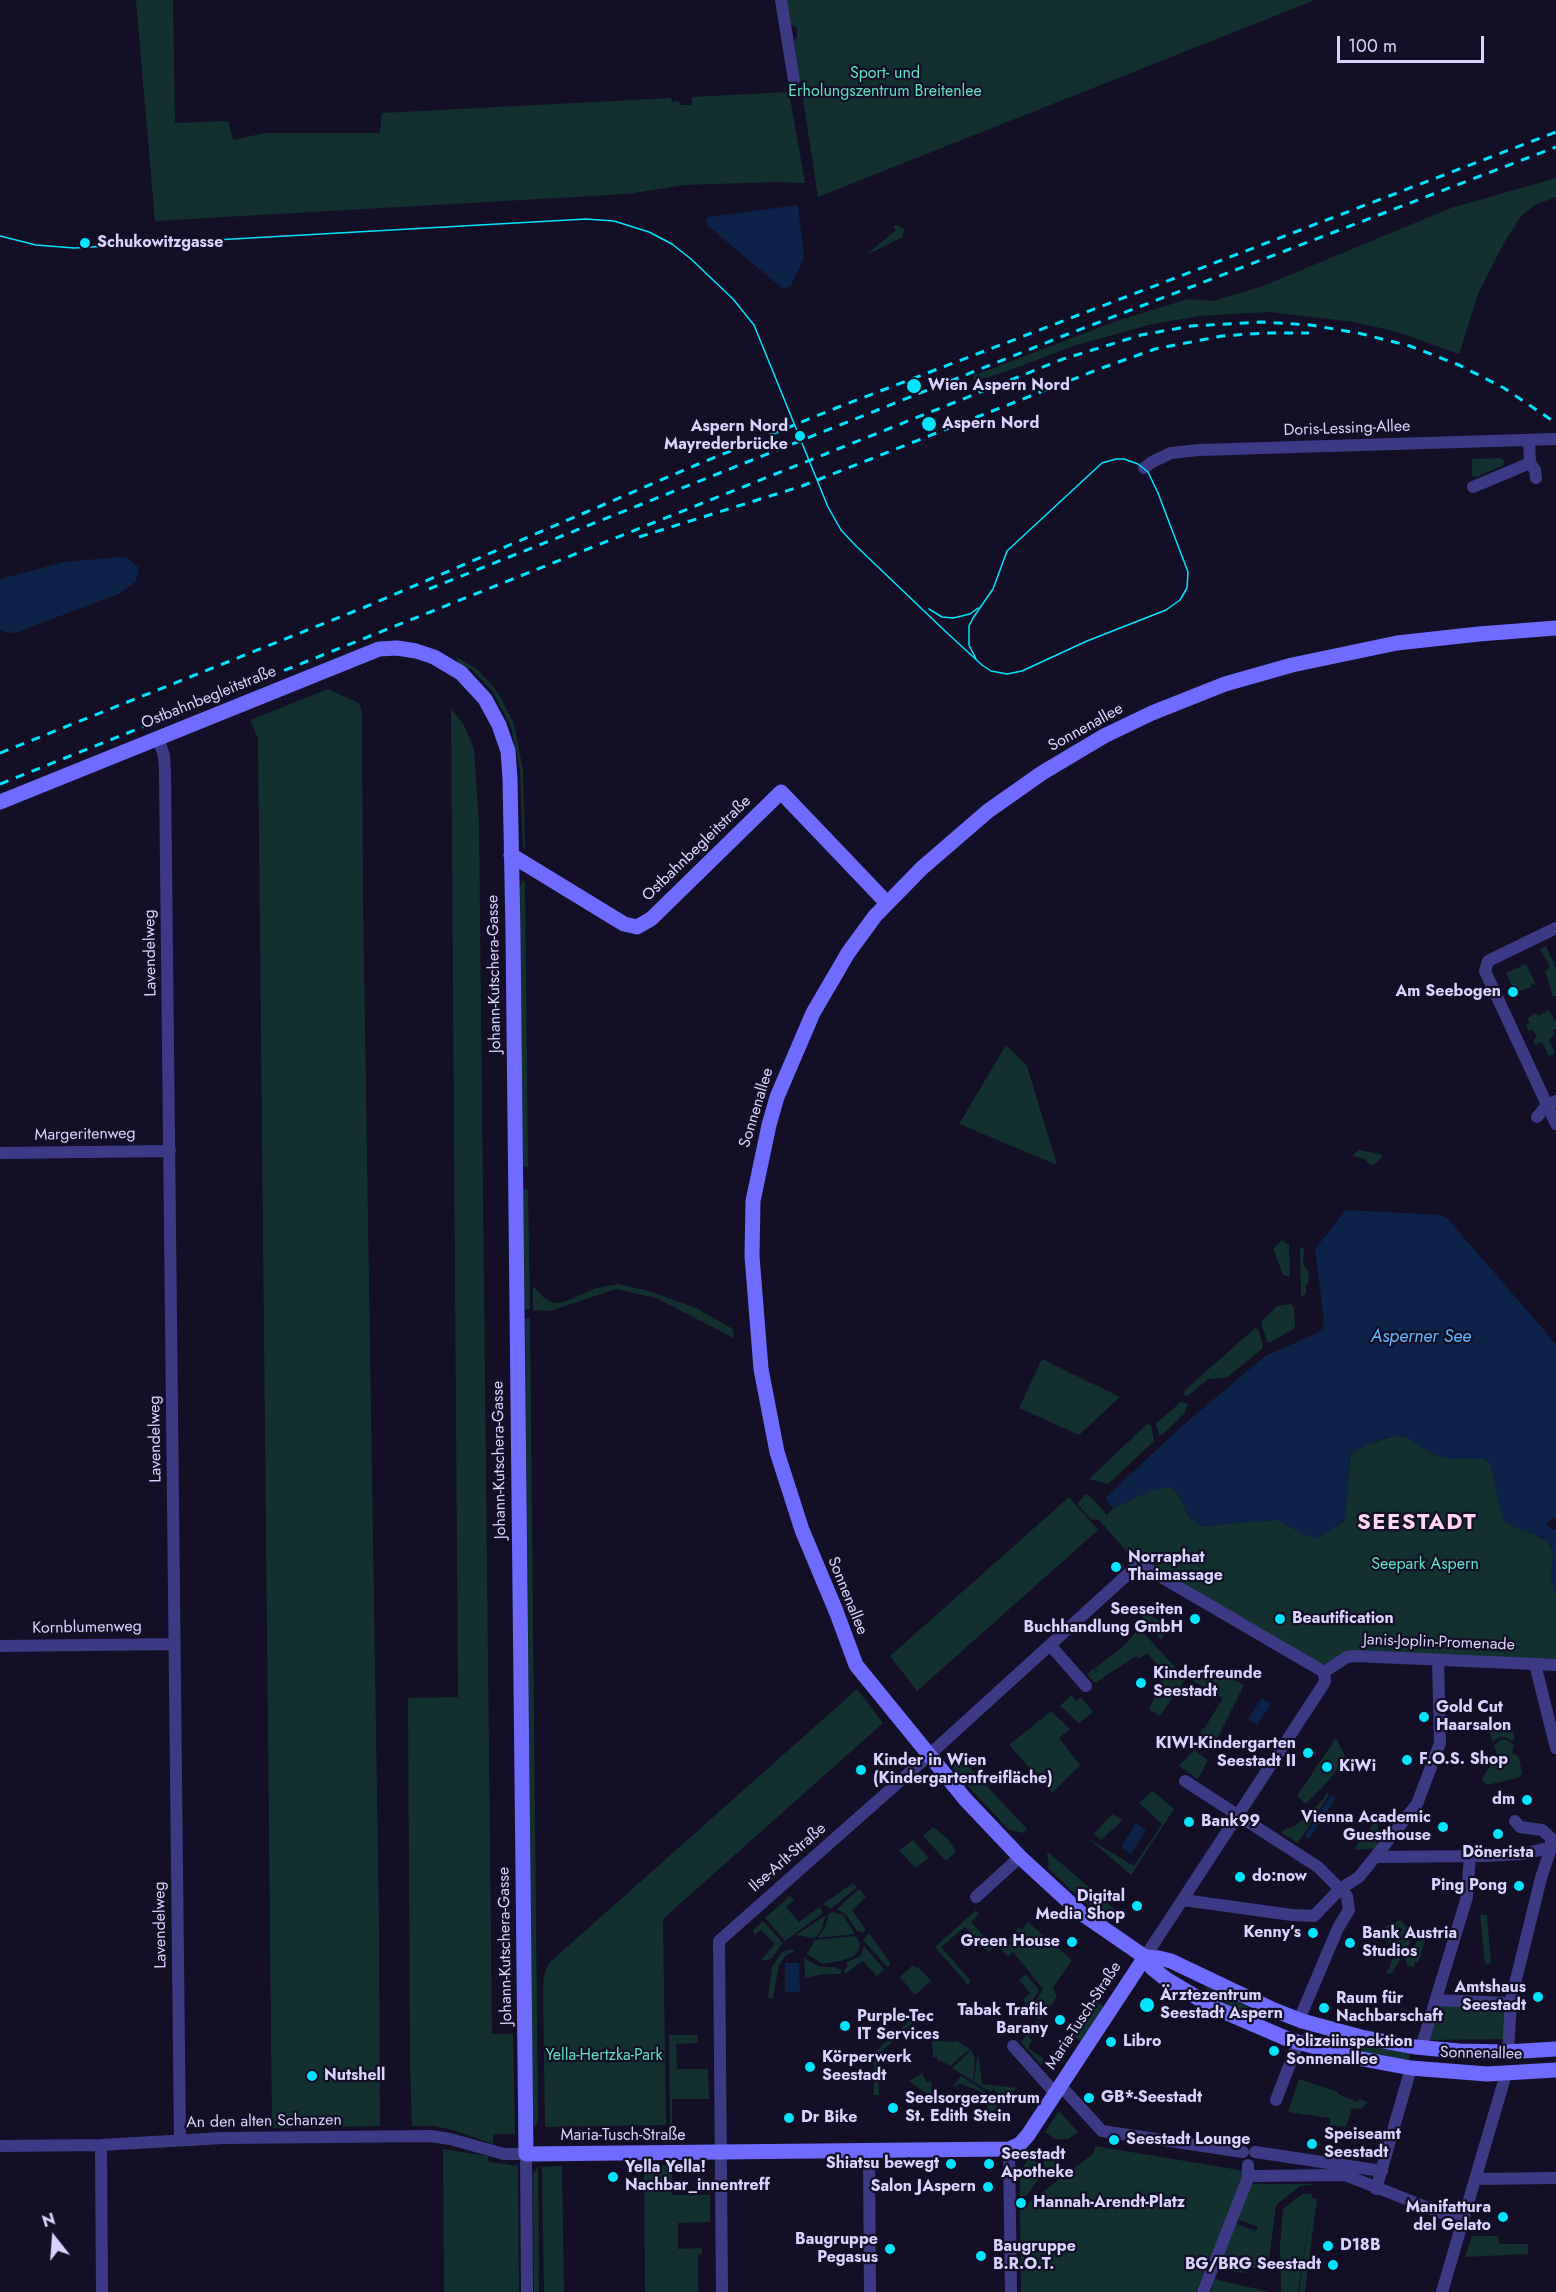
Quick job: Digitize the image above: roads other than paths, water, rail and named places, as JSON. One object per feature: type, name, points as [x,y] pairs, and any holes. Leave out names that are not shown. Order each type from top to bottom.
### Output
[{"type":"street","points":[[781,0],[794,80]]},
{"type":"street","name":"Doris-Lessing-Allee","points":[[1144,468],[1171,453],[1199,450],[1556,440]]},
{"type":"street","points":[[1529,441],[1530,463],[1535,470],[1536,478]]},
{"type":"street","points":[[1473,487],[1530,463]]},
{"type":"street","name":"Sonnenallee","points":[[1556,628],[1432,639],[1346,653],[1267,672],[1186,699],[1104,736],[1018,789],[954,839],[887,903],[864,930],[829,984],[805,1028],[777,1097],[759,1164],[753,1201],[753,1288],[761,1369],[769,1416],[782,1469],[802,1530],[856,1665],[965,1799],[1020,1857],[1081,1913],[1145,1957],[1152,1968],[1166,1979],[1211,2006],[1299,2043],[1357,2058],[1411,2068],[1458,2073],[1506,2074],[1556,2070]]},
{"type":"street","name":"Ostbahnbegleitstraße","points":[[0,802],[379,649],[397,648],[434,657]]},
{"type":"street","name":"Johann-Kutschera-Gasse","points":[[434,657],[461,673],[485,699],[499,724],[508,752],[527,2292]]},
{"type":"street","name":"Lavendelweg","points":[[158,738],[164,756],[165,772],[180,2140]]},
{"type":"street","name":"Ostbahnbegleitstraße","points":[[511,855],[624,924],[638,927],[651,919],[781,792],[887,903]]},
{"type":"street","points":[[1556,928],[1488,961],[1485,968],[1486,975],[1552,1103],[1556,1124]]},
{"type":"street","points":[[1537,1117],[1552,1103]]},
{"type":"street","name":"Margeritenweg","points":[[0,1153],[170,1151]]},
{"type":"street","name":"Ilse-Arlt-Straße","points":[[722,2292],[718,1941],[1139,1564],[1324,1672]]},
{"type":"street","name":"Kornblumenweg","points":[[0,1646],[175,1644]]},
{"type":"street","points":[[1050,1645],[1086,1686]]},
{"type":"street","name":"Janis-Joplin-Promenade","points":[[1324,1672],[1347,1658],[1355,1656],[1556,1665]]},
{"type":"street","points":[[1183,1900],[1314,1916],[1340,1889],[1359,1877],[1417,1804],[1440,1743],[1438,1660]]},
{"type":"street","points":[[1536,1664],[1556,1748]]},
{"type":"street","name":"Maria-Tusch-Straße","points":[[526,2154],[1009,2149],[1024,2140],[1323,1685],[1324,1672]]},
{"type":"street","points":[[1185,1781],[1318,1867],[1347,1896],[1349,1910],[1339,1927],[1299,2019]]},
{"type":"street","points":[[1508,2052],[1511,2002],[1541,1878],[1553,1847],[1551,1838],[1542,1830],[1520,1827],[1515,1821]]},
{"type":"street","points":[[1375,1857],[1523,1854],[1553,1847]]},
{"type":"street","points":[[1421,2048],[1467,1897],[1470,1856]]},
{"type":"street","points":[[976,1897],[1020,1857]]},
{"type":"street","name":"Sonnenallee","points":[[1145,1957],[1171,1961],[1299,2019],[1361,2037],[1421,2048],[1459,2051],[1508,2052],[1556,2049]]},
{"type":"street","points":[[1436,2000],[1511,2002]]},
{"type":"street","points":[[1276,2100],[1299,2043]]},
{"type":"street","points":[[1013,2046],[1101,2131],[1382,2170]]},
{"type":"street","points":[[1376,2189],[1411,2068]]},
{"type":"street","points":[[1442,2292],[1506,2074]]},
{"type":"street","name":"An den alten Schanzen","points":[[0,2146],[101,2145],[180,2140],[440,2136],[494,2152],[509,2155],[526,2154]]},
{"type":"street","points":[[101,2145],[102,2292]]},
{"type":"street","points":[[1009,2149],[1011,2292]]},
{"type":"street","points":[[869,2151],[870,2292]]},
{"type":"street","points":[[1203,2292],[1249,2169],[1254,2176],[1345,2175],[1454,2218],[1464,2219]]},
{"type":"street","points":[[1476,2179],[1556,2178]]},
{"type":"water","points":[[798,205],[804,257],[791,286],[783,289],[707,225],[706,220],[708,217]]},
{"type":"water","points":[[128,558],[139,568],[136,581],[121,593],[15,633],[0,629],[0,579],[64,562]]},
{"type":"water","name":"Asperner See","points":[[1346,1210],[1441,1215],[1447,1218],[1556,1344],[1556,1517],[1546,1523],[1547,1526],[1556,1530],[1556,1596],[1550,1577],[1553,1554],[1550,1544],[1543,1538],[1505,1523],[1490,1463],[1484,1459],[1447,1459],[1426,1450],[1403,1435],[1382,1439],[1352,1452],[1345,1519],[1335,1528],[1315,1539],[1277,1520],[1202,1526],[1189,1517],[1179,1495],[1170,1487],[1156,1489],[1113,1508],[1105,1498],[1181,1427],[1265,1356],[1322,1329],[1324,1321],[1315,1249]]},
{"type":"water","points":[[1262,1698],[1271,1704],[1257,1725],[1248,1719]]},
{"type":"water","points":[[1331,1795],[1336,1798],[1309,1839],[1304,1836]]},
{"type":"water","points":[[1136,1823],[1146,1830],[1131,1854],[1121,1847]]},
{"type":"water","points":[[785,1963],[799,1963],[800,1992],[785,1992]]},
{"type":"tram line","points":[[0,236],[36,245],[74,248],[586,219],[614,221],[649,232],[672,244],[691,259],[733,299],[754,325],[828,507],[841,530],[945,631],[982,665],[991,671],[1007,674],[1022,671],[1087,641],[1166,610],[1180,600],[1187,588],[1188,572],[1148,472],[1138,464],[1124,459],[1102,463],[1007,551],[993,589],[969,626],[969,645],[976,659]]},
{"type":"tram line","points":[[929,609],[942,617],[953,618],[970,614],[978,608]]},
{"type":"railway","points":[[0,753],[365,607],[696,465],[836,408],[1556,132]]},
{"type":"railway","points":[[429,589],[1063,336],[1556,147]]},
{"type":"railway","points":[[0,784],[1063,359],[1141,335],[1191,326],[1260,322],[1310,325],[1358,333],[1410,346],[1459,365],[1504,388],[1556,423]]},
{"type":"railway","points":[[639,537],[802,486],[1155,349],[1222,336],[1309,333]]},
{"type":"place","name":"Schukowitzgasse","points":[[85,243]]},
{"type":"place","name":"Wien Aspern Nord","points":[[914,386]]},
{"type":"place","name":"Aspern Nord","points":[[929,424]]},
{"type":"place","name":"Aspern Nord Mayrederbrücke","points":[[800,436]]},
{"type":"place","name":"Am Seebogen","points":[[1513,992]]},
{"type":"place","name":"Norraphat Thaimassage","points":[[1116,1567]]},
{"type":"place","name":"Seeseiten Buchhandlung GmbH","points":[[1195,1619]]},
{"type":"place","name":"Beautification","points":[[1280,1619]]},
{"type":"place","name":"Kinderfreunde Seestadt","points":[[1141,1683]]},
{"type":"place","name":"Gold Cut Haarsalon","points":[[1424,1717]]},
{"type":"place","name":"KIWI-Kindergarten Seestadt II","points":[[1308,1753]]},
{"type":"place","name":"F.O.S. Shop","points":[[1407,1760]]},
{"type":"place","name":"KiWi","points":[[1327,1767]]},
{"type":"place","name":"Kinder in Wien (Kindergartenfreifläche)","points":[[861,1770]]},
{"type":"place","name":"dm","points":[[1527,1800]]},
{"type":"place","name":"Bank99","points":[[1189,1822]]},
{"type":"place","name":"Vienna Academic Guesthouse","points":[[1443,1827]]},
{"type":"place","name":"Dönerista","points":[[1498,1834]]},
{"type":"place","name":"do:now","points":[[1240,1877]]},
{"type":"place","name":"Ping Pong","points":[[1519,1886]]},
{"type":"place","name":"Digital Media Shop","points":[[1137,1906]]},
{"type":"place","name":"Kenny’s","points":[[1313,1933]]},
{"type":"place","name":"Green House","points":[[1072,1942]]},
{"type":"place","name":"Bank Austria Studios","points":[[1350,1943]]},
{"type":"place","name":"Amtshaus Seestadt","points":[[1538,1997]]},
{"type":"place","name":"Ärztezentrum Seestadt Aspern","points":[[1147,2005]]},
{"type":"place","name":"Raum für Nachbarschaft","points":[[1324,2008]]},
{"type":"place","name":"Tabak Trafik Barany","points":[[1060,2020]]},
{"type":"place","name":"Purple-Tec IT Services","points":[[845,2026]]},
{"type":"place","name":"Libro","points":[[1111,2042]]},
{"type":"place","name":"Polizeiinspektion Sonnenallee","points":[[1274,2051]]},
{"type":"place","name":"Körperwerk Seestadt","points":[[810,2067]]},
{"type":"place","name":"Nutshell","points":[[312,2076]]},
{"type":"place","name":"GB*-Seestadt","points":[[1089,2098]]},
{"type":"place","name":"Seelsorgezentrum St. Edith Stein","points":[[893,2108]]},
{"type":"place","name":"Dr Bike","points":[[789,2118]]},
{"type":"place","name":"Seestadt Lounge","points":[[1114,2140]]},
{"type":"place","name":"Speiseamt Seestadt","points":[[1312,2144]]},
{"type":"place","name":"Shiatsu bewegt","points":[[951,2164]]},
{"type":"place","name":"Seestadt Apotheke","points":[[989,2164]]},
{"type":"place","name":"Yella Yella! Nachbar_innentreff","points":[[613,2177]]},
{"type":"place","name":"Salon JAspern","points":[[988,2187]]},
{"type":"place","name":"Hannah-Arendt-Platz","points":[[1021,2203]]},
{"type":"place","name":"Manifattura del Gelato","points":[[1503,2217]]},
{"type":"place","name":"D18B","points":[[1328,2246]]},
{"type":"place","name":"Baugruppe Pegasus","points":[[890,2249]]},
{"type":"place","name":"Baugruppe B.R.O.T.","points":[[981,2256]]},
{"type":"place","name":"BG/BRG Seestadt","points":[[1333,2265]]},
{"type":"district","name":"SEESTADT","points":[[1417,1524]]},
{"type":"park label","name":"Sport- und Erholungszentrum Breitenlee","points":[[885,83]]},
{"type":"park label","name":"Seepark Aspern","points":[[1425,1565]]},
{"type":"park label","name":"Yella-Hertzka-Park","points":[[604,2056]]}]
